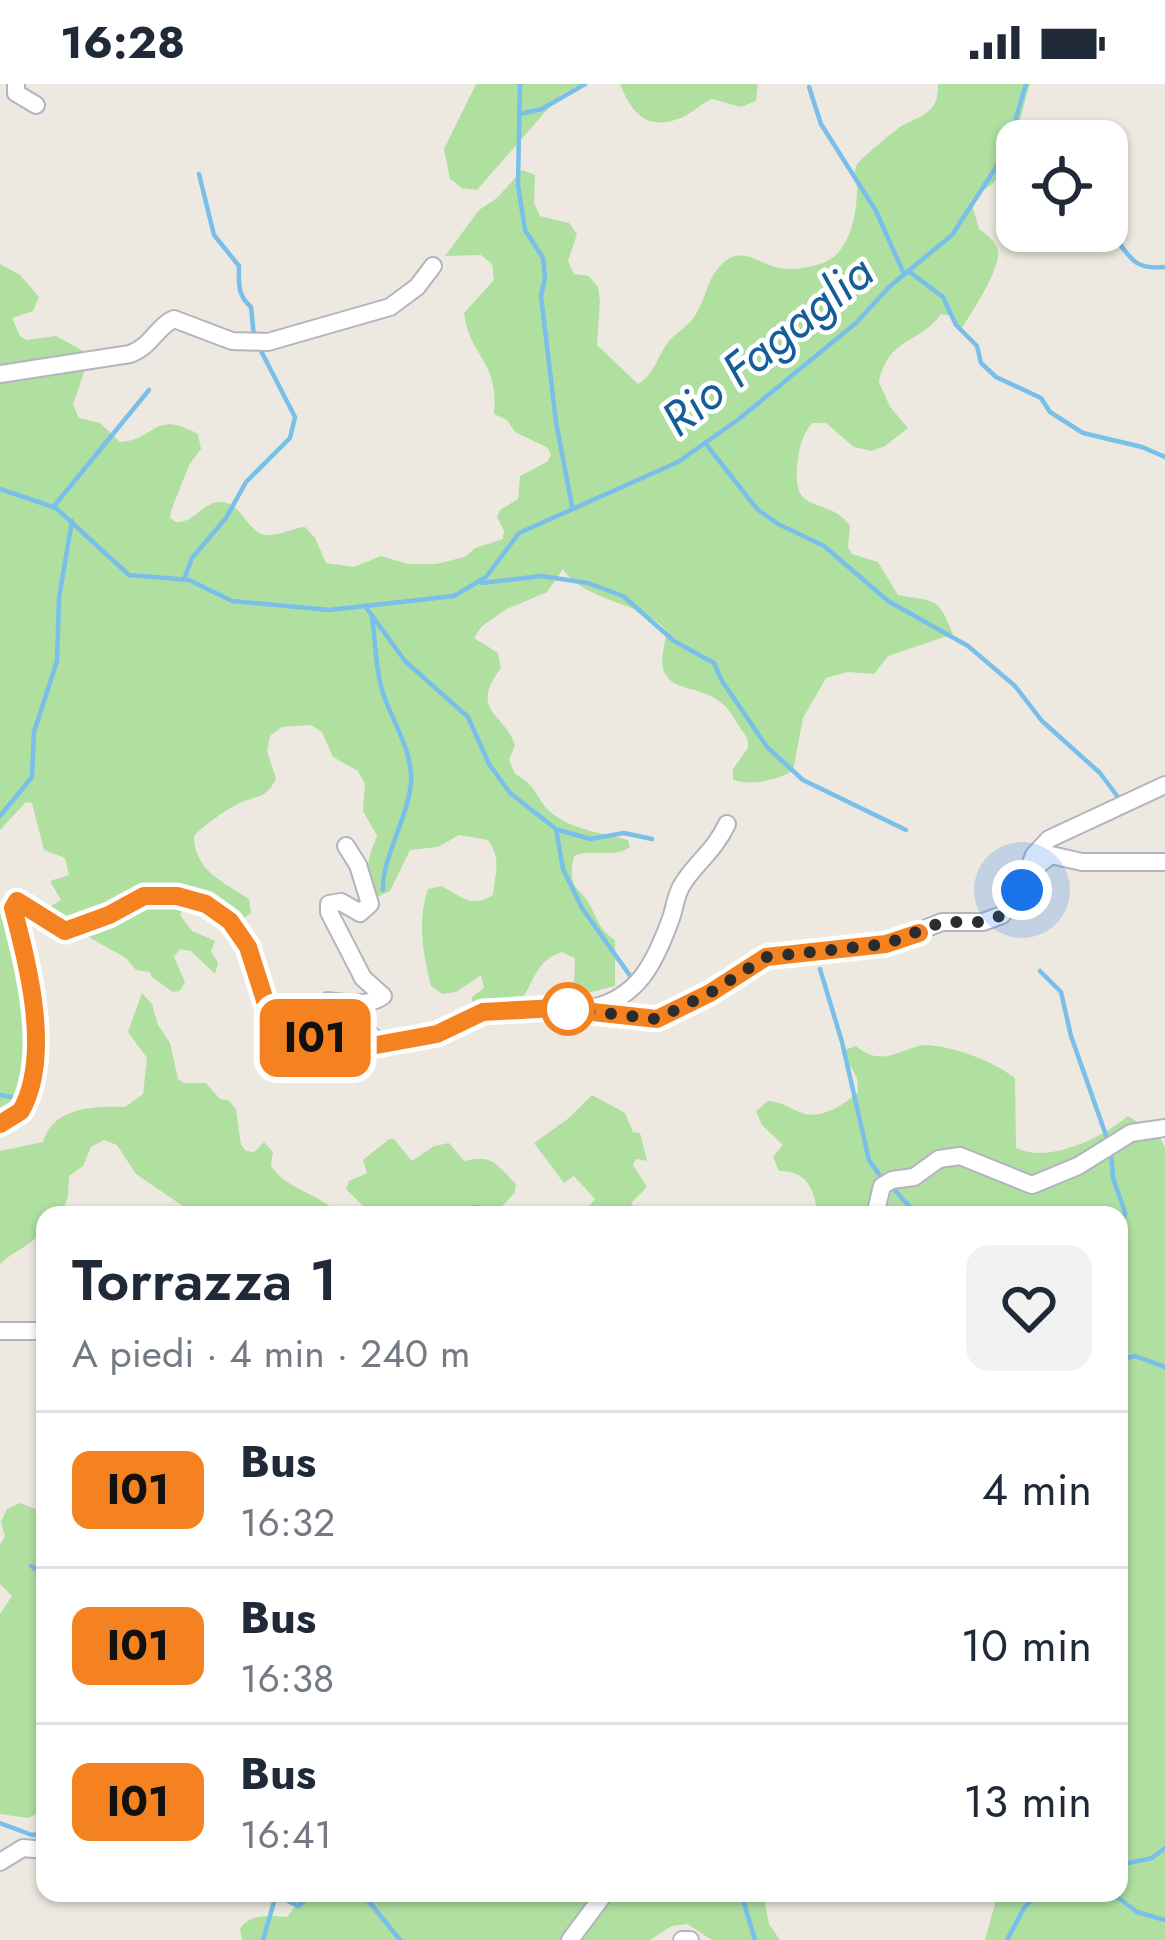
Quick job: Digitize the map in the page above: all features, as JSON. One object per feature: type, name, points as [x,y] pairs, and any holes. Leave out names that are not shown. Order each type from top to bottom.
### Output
[{"type":"street","points":[[16,84],[16,93],[36,105]]},
{"type":"street","points":[[0,374],[130,354],[147,348],[174,319],[252,344],[310,327],[332,327],[390,307],[417,287],[434,266]]},
{"type":"street","points":[[1028,876],[1034,855],[1049,839],[1165,785]]},
{"type":"street","points":[[0,1124],[21,1111],[36,1064],[27,960],[13,908],[17,901],[65,931],[144,896],[177,896],[206,904],[238,932],[254,961],[263,1003],[276,1018],[335,1047],[374,1045],[437,1034],[483,1012],[598,1007],[631,992],[641,982],[671,919],[684,880],[702,864],[727,824]]},
{"type":"street","points":[[346,846],[358,865],[370,904],[360,913],[341,902],[329,904],[329,912],[363,978],[383,997],[347,1004],[328,1001],[320,1008],[372,1036],[374,1045]]},
{"type":"street","points":[[573,1010],[657,1019],[710,993],[766,957],[886,944],[942,922],[983,922],[1003,915],[1028,876],[1051,855],[1082,862],[1165,862]]},
{"type":"street","points":[[877,1206],[882,1186],[914,1177],[939,1160],[960,1156],[1031,1185],[1078,1166],[1131,1133],[1165,1128]]},
{"type":"street","points":[[0,1331],[36,1331]]},
{"type":"street","points":[[0,1862],[23,1848],[36,1849]]},
{"type":"street","points":[[570,1940],[598,1902]]},
{"type":"green space","points":[[476,84],[581,84],[560,95],[477,190],[462,188],[450,179],[444,149]]},
{"type":"green space","points":[[620,84],[758,84],[756,101],[741,107],[712,99],[683,117],[657,122],[634,110]]},
{"type":"green space","points":[[938,84],[1030,84],[1020,120],[996,120],[996,179],[971,201],[979,229],[996,246],[995,269],[960,331],[955,317],[941,314],[897,349],[883,367],[879,382],[890,407],[908,428],[871,451],[854,447],[826,423],[812,423],[801,445],[797,484],[807,500],[833,511],[850,526],[852,554],[878,562],[898,595],[934,603],[953,634],[888,656],[874,674],[848,672],[826,678],[803,718],[793,771],[748,782],[733,780],[733,769],[748,744],[728,709],[707,694],[676,684],[663,669],[666,631],[645,614],[585,589],[563,569],[547,592],[507,609],[482,626],[474,638],[498,653],[501,668],[488,703],[515,745],[509,760],[515,774],[563,820],[628,840],[630,847],[623,851],[574,856],[572,868],[576,887],[615,940],[615,986],[587,993],[574,986],[575,958],[562,952],[539,968],[516,1006],[472,1007],[472,997],[484,988],[481,975],[456,992],[442,994],[431,986],[422,925],[428,889],[441,886],[472,901],[493,895],[497,867],[492,847],[488,840],[459,835],[438,847],[410,850],[390,891],[377,897],[368,876],[377,836],[363,811],[365,784],[358,771],[333,757],[322,732],[311,725],[282,727],[270,736],[267,751],[276,779],[270,789],[226,810],[194,836],[199,858],[220,881],[249,899],[251,913],[239,921],[199,894],[173,886],[152,887],[120,906],[63,925],[41,912],[61,900],[50,881],[69,875],[65,858],[44,850],[32,803],[26,802],[0,830],[0,264],[20,275],[39,297],[33,311],[12,318],[20,336],[27,340],[56,336],[85,352],[86,366],[73,405],[79,418],[100,423],[120,442],[172,424],[198,434],[201,449],[189,465],[170,518],[182,521],[213,503],[227,503],[266,535],[305,527],[326,563],[354,567],[381,556],[408,564],[436,564],[503,539],[497,517],[500,510],[518,499],[520,476],[551,455],[548,448],[515,432],[507,420],[494,414],[492,381],[467,328],[464,313],[494,280],[492,264],[481,255],[445,256],[479,210],[522,170],[535,175],[534,203],[540,216],[569,223],[577,234],[568,261],[574,274],[589,276],[598,287],[597,345],[638,384],[693,318],[713,276],[728,259],[750,257],[791,269],[834,257],[853,220],[858,163],[897,129],[932,108]]},
{"type":"green space","points":[[149,901],[187,902],[180,915],[192,931],[215,941],[211,951],[218,963],[215,974],[191,951],[180,949],[174,957],[185,982],[180,991],[173,992],[150,972],[136,970],[126,958],[87,936],[92,929]]},
{"type":"green space","points":[[0,912],[26,989],[30,1049],[16,1100],[0,1117]]},
{"type":"green space","points":[[142,993],[170,1043],[178,1079],[206,1083],[220,1099],[228,1100],[236,1109],[246,1151],[254,1152],[264,1142],[273,1152],[271,1166],[277,1174],[329,1206],[183,1206],[136,1174],[117,1145],[104,1140],[91,1147],[83,1166],[69,1176],[64,1206],[36,1206],[36,1237],[0,1264],[0,1151],[43,1142],[48,1130],[65,1115],[88,1108],[125,1107],[143,1094],[147,1058],[128,1032]]},
{"type":"green space","points":[[923,1045],[947,1048],[995,1065],[1015,1078],[1016,1148],[1059,1151],[1104,1133],[1128,1116],[1160,1137],[1165,1148],[1165,1940],[985,1940],[996,1902],[1128,1902],[1128,1206],[816,1206],[803,1178],[779,1171],[773,1157],[783,1145],[762,1125],[756,1111],[768,1101],[805,1114],[827,1112],[858,1092],[857,1078],[842,1051],[856,1046],[873,1056]]},
{"type":"green space","points":[[592,1095],[625,1113],[633,1132],[640,1133],[647,1161],[636,1159],[633,1165],[647,1187],[633,1206],[589,1206],[595,1199],[574,1176],[564,1183],[534,1143]]},
{"type":"green space","points":[[389,1139],[412,1161],[434,1146],[449,1143],[464,1161],[488,1160],[498,1166],[516,1184],[515,1192],[502,1206],[363,1206],[346,1189],[349,1181],[367,1173],[363,1160]]},
{"type":"green space","points":[[20,1503],[36,1509],[36,1814],[28,1818],[0,1814],[0,1614],[12,1596],[0,1584],[0,1545],[5,1536],[1,1522],[7,1509]]},
{"type":"green space","points":[[298,1902],[593,1902],[564,1940],[242,1940],[240,1929],[249,1920],[287,1917]]},
{"type":"green space","points":[[609,1902],[765,1902],[769,1924],[780,1940],[712,1940],[687,1924],[672,1926],[650,1940],[579,1940]]},
{"type":"waterway","points":[[520,84],[518,185],[525,230],[543,258],[541,296],[572,506]]},
{"type":"waterway","points":[[520,114],[542,109],[585,84]]},
{"type":"waterway","points":[[1015,120],[1026,84]]},
{"type":"waterway","points":[[809,87],[821,124],[876,211],[904,274]]},
{"type":"waterway","name":"Rio Fagaglia","points":[[0,489],[56,508],[129,575],[189,580],[232,601],[329,610],[454,596],[486,577],[519,533],[678,462],[739,419],[856,323],[889,287],[952,235],[996,167]]},
{"type":"waterway","points":[[199,174],[214,235],[239,266],[254,337]]},
{"type":"waterway","name":"Rio Fagaglia","points":[[1125,252],[1143,266],[1165,267]]},
{"type":"waterway","points":[[911,273],[943,297],[956,325],[977,346],[981,363],[996,377],[1041,398],[1050,412],[1083,433],[1165,457]]},
{"type":"waterway","points":[[185,577],[192,558],[226,518],[246,482],[290,438],[295,417],[259,347]]},
{"type":"waterway","points":[[54,506],[149,390]]},
{"type":"waterway","points":[[705,443],[757,509],[824,546],[888,601],[968,646],[1015,686],[1042,721],[1100,773],[1118,797]]},
{"type":"waterway","points":[[0,816],[32,777],[34,732],[57,661],[59,598],[72,521]]},
{"type":"waterway","points":[[482,583],[541,576],[588,583],[623,596],[674,641],[714,663],[767,747],[803,780],[906,830]]},
{"type":"waterway","points":[[365,606],[405,661],[468,717],[489,764],[510,793],[556,829],[563,869],[582,908],[631,977]]},
{"type":"waterway","points":[[372,618],[380,684],[411,770],[409,796],[383,890]]},
{"type":"waterway","points":[[559,830],[590,839],[624,833],[652,839]]},
{"type":"waterway","points":[[820,969],[869,1160],[883,1180]]},
{"type":"waterway","points":[[1040,971],[1061,992],[1071,1036],[1108,1141]]},
{"type":"waterway","points":[[0,1095],[22,1099]]},
{"type":"waterway","points":[[1111,1152],[1113,1178],[1123,1206]]},
{"type":"waterway","points":[[892,1187],[909,1206]]},
{"type":"waterway","points":[[1128,1358],[1165,1367]]},
{"type":"waterway","points":[[31,1566],[36,1570]]},
{"type":"waterway","points":[[0,1823],[36,1835]]},
{"type":"waterway","points":[[1128,1863],[1152,1858],[1165,1848]]},
{"type":"waterway","points":[[263,1940],[274,1902]]},
{"type":"waterway","points":[[290,1902],[298,1906],[303,1902]]},
{"type":"waterway","points":[[369,1902],[400,1940]]},
{"type":"waterway","points":[[744,1902],[755,1940]]},
{"type":"waterway","points":[[1007,1940],[1030,1902]]},
{"type":"waterway","points":[[1124,1902],[1137,1912],[1165,1920]]},
{"type":"bus line","name":"I01","points":[[0,1124],[21,1111],[36,1064],[27,960],[13,908],[17,901],[65,931],[144,896],[177,896],[206,904],[230,921],[248,947],[263,1003],[276,1018],[335,1047],[360,1048],[437,1034],[483,1012],[556,1008],[657,1019],[710,993],[766,957],[886,944],[919,933]]},
{"type":"route","points":[[568,1009],[657,1019],[710,993],[766,957],[886,944],[942,922],[983,922],[1003,915],[1022,890]]}]
